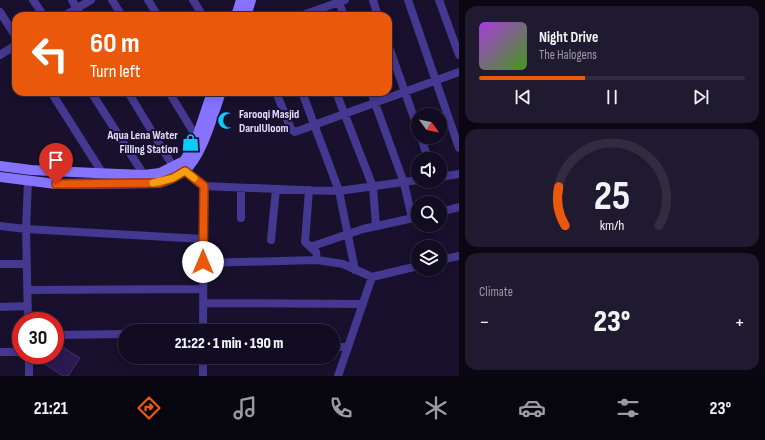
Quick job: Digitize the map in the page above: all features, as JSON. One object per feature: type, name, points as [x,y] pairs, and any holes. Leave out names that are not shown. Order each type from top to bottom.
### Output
[{"type":"main road","points":[[237,12],[241,0]]},
{"type":"main road","points":[[247,12],[251,0]]},
{"type":"main road","points":[[0,166],[31,170],[103,174],[144,175],[160,173],[174,168],[184,161],[197,138],[208,96]]},
{"type":"main road","points":[[0,177],[56,184],[159,183],[173,178],[185,171],[202,145],[220,96]]},
{"type":"street","points":[[33,0],[41,12]]},
{"type":"street","points":[[72,0],[79,12]]},
{"type":"street","points":[[70,12],[91,0]]},
{"type":"street","points":[[112,0],[120,12]]},
{"type":"street","points":[[148,0],[156,12]]},
{"type":"street","points":[[193,0],[200,12]]},
{"type":"street","points":[[317,0],[321,8]]},
{"type":"street","points":[[373,0],[377,12]]},
{"type":"street","points":[[408,0],[459,148]]},
{"type":"street","points":[[439,0],[459,55]]},
{"type":"street","points":[[311,12],[336,2],[342,12]]},
{"type":"street","points":[[0,12],[12,31]]},
{"type":"street","points":[[0,55],[12,48]]},
{"type":"street","points":[[392,55],[411,109]]},
{"type":"street","points":[[278,96],[292,131],[295,132],[459,72]]},
{"type":"street","points":[[54,96],[103,174]]},
{"type":"street","points":[[95,96],[144,175]]},
{"type":"street","points":[[133,96],[174,168]]},
{"type":"street","points":[[171,96],[197,138]]},
{"type":"street","points":[[303,96],[339,191],[355,270]]},
{"type":"street","points":[[338,96],[373,187],[376,226]]},
{"type":"street","points":[[372,96],[411,205]]},
{"type":"street","points":[[185,171],[204,186],[241,188],[339,191],[411,182]]},
{"type":"street","points":[[447,176],[459,174]]},
{"type":"street","points":[[28,181],[26,229],[28,312]]},
{"type":"street","points":[[203,324],[204,186]]},
{"type":"street","points":[[241,188],[241,218]]},
{"type":"street","points":[[271,240],[276,189]]},
{"type":"street","points":[[309,190],[305,242],[316,252],[318,260]]},
{"type":"street","points":[[447,210],[459,207]]},
{"type":"street","points":[[310,247],[348,234],[411,218]]},
{"type":"street","points":[[0,226],[26,229],[203,239]]},
{"type":"street","points":[[447,259],[459,256]]},
{"type":"street","points":[[203,262],[318,260],[343,264],[372,277],[411,268]]},
{"type":"street","points":[[0,264],[27,264]]},
{"type":"street","points":[[338,376],[372,277]]},
{"type":"street","points":[[28,290],[203,289]]},
{"type":"street","points":[[203,303],[363,304]]},
{"type":"street","points":[[0,307],[28,306]]},
{"type":"street","points":[[64,335],[118,334]]},
{"type":"street","points":[[340,348],[348,347]]},
{"type":"street","points":[[0,352],[12,352]]},
{"type":"street","points":[[29,364],[29,376]]},
{"type":"street","points":[[203,364],[203,376]]},
{"type":"building","points":[[64,348],[80,358],[68,376],[63,376],[45,364],[64,364]]},
{"type":"slow traffic","points":[[153,183],[159,183],[173,178],[185,171],[194,178]]},
{"type":"place","name":"Farooqi Masjid DarulUloom","points":[[226,121]]},
{"type":"place","name":"Aqua Lena Water Filling Station","points":[[191,142]]},
{"type":"route","points":[[56,184],[159,183],[173,178],[185,171],[204,186],[203,262]]}]
